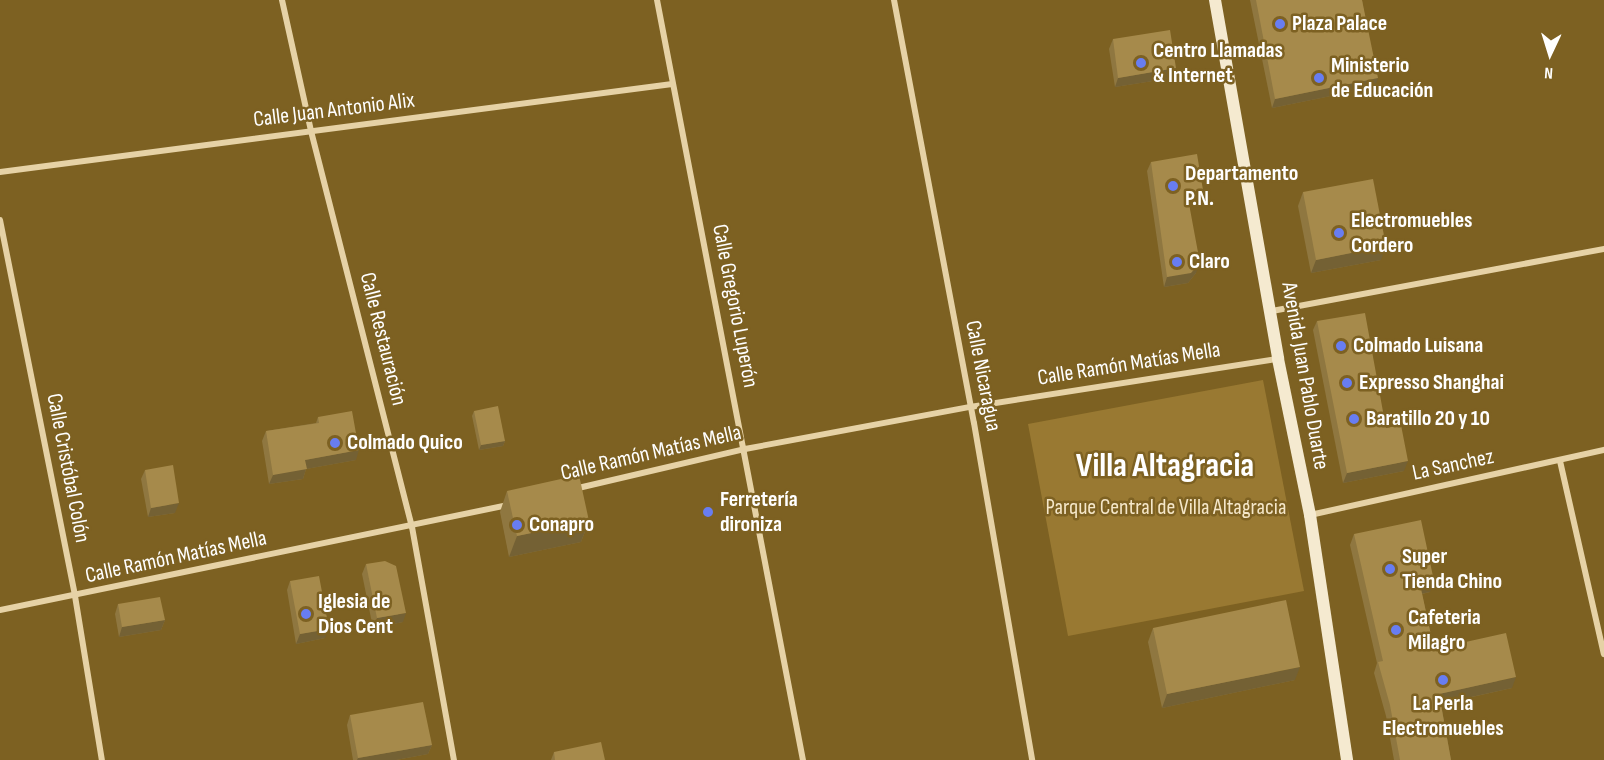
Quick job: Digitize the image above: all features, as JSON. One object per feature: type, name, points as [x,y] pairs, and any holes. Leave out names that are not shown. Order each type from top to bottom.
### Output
[{"type":"main road","name":"Avenida Juan Pablo Duarte","points":[[1215,0],[1272,311],[1278,359],[1310,515],[1347,760]]},
{"type":"street","name":"Calle Restauración","points":[[282,0],[311,131],[412,527],[454,760]]},
{"type":"street","name":"Calle Gregorio Luperón","points":[[657,0],[803,760]]},
{"type":"street","name":"Calle Nicaragua","points":[[894,0],[970,407],[1032,760]]},
{"type":"street","name":"Calle Juan Antonio Alix","points":[[0,172],[672,84]]},
{"type":"street","name":"Calle Cristóbal Colón","points":[[0,220],[75,596],[102,760]]},
{"type":"street","points":[[1272,311],[1604,249]]},
{"type":"street","name":"Calle Ramón Matías Mella","points":[[561,492],[745,449],[970,407],[1278,359]]},
{"type":"street","name":"La Sanchez","points":[[1310,515],[1604,450]]},
{"type":"street","points":[[1560,460],[1604,654]]},
{"type":"street","name":"Calle Ramón Matías Mella","points":[[0,610],[412,527],[515,503]]},
{"type":"green space","name":"Parque Central de Villa Altagracia","points":[[1263,380],[1304,591],[1068,636],[1028,424]]},
{"type":"building","points":[[1256,0],[1362,0],[1378,78],[1275,99]]},
{"type":"building","name":"Centro Llamadas & Internet","points":[[1170,30],[1176,68],[1118,78],[1113,39]]},
{"type":"building","points":[[1197,154],[1203,190],[1187,193],[1200,263],[1191,273],[1167,277],[1151,162]]},
{"type":"building","name":"Electromuebles Cordero","points":[[1373,179],[1386,246],[1316,260],[1303,192]]},
{"type":"building","points":[[1365,313],[1386,428],[1401,425],[1408,461],[1347,473],[1317,321]]},
{"type":"building","points":[[498,406],[505,441],[481,445],[474,411]]},
{"type":"building","points":[[352,411],[359,450],[305,460],[307,469],[273,475],[266,431],[319,423],[318,417]]},
{"type":"building","points":[[173,465],[179,503],[151,508],[145,470]]},
{"type":"building","points":[[579,475],[589,521],[517,536],[507,491]]},
{"type":"building","points":[[1421,520],[1434,581],[1420,584],[1434,649],[1506,633],[1516,677],[1439,694],[1451,760],[1400,760],[1390,705],[1378,662],[1383,661],[1354,534]]},
{"type":"building","points":[[385,561],[396,566],[406,613],[377,618],[366,564]]},
{"type":"building","name":"Iglesia de Dios Cent","points":[[319,576],[329,629],[300,634],[290,581]]},
{"type":"building","points":[[160,597],[165,620],[122,627],[118,604]]},
{"type":"building","points":[[1286,600],[1300,667],[1167,694],[1153,628]]},
{"type":"building","points":[[423,702],[432,745],[358,758],[350,715]]},
{"type":"building","points":[[601,742],[605,760],[555,760],[554,752]]},
{"type":"place","name":"Plaza Palace","points":[[1280,24]]},
{"type":"place","name":"Centro Llamadas & Internet","points":[[1141,63]]},
{"type":"place","name":"Ministerio de Educación","points":[[1319,78]]},
{"type":"place","name":"Departamento P.N.","points":[[1173,186]]},
{"type":"place","name":"Electromuebles Cordero","points":[[1339,233]]},
{"type":"place","name":"Claro","points":[[1177,262]]},
{"type":"place","name":"Colmado Luisana","points":[[1341,346]]},
{"type":"place","name":"Expresso Shanghai","points":[[1347,383]]},
{"type":"place","name":"Baratillo 20 y 10","points":[[1354,419]]},
{"type":"place","name":"Colmado Quico","points":[[335,443]]},
{"type":"place","name":"Ferretería dironiza","points":[[708,512]]},
{"type":"place","name":"Conapro","points":[[517,525]]},
{"type":"place","name":"Super Tienda Chino","points":[[1390,569]]},
{"type":"place","name":"Iglesia de Dios Cent","points":[[306,614]]},
{"type":"place","name":"Cafeteria Milagro","points":[[1396,630]]},
{"type":"place","name":"La Perla Electromuebles","points":[[1443,680]]},
{"type":"district","name":"Villa Altagracia","points":[[1165,466]]}]
